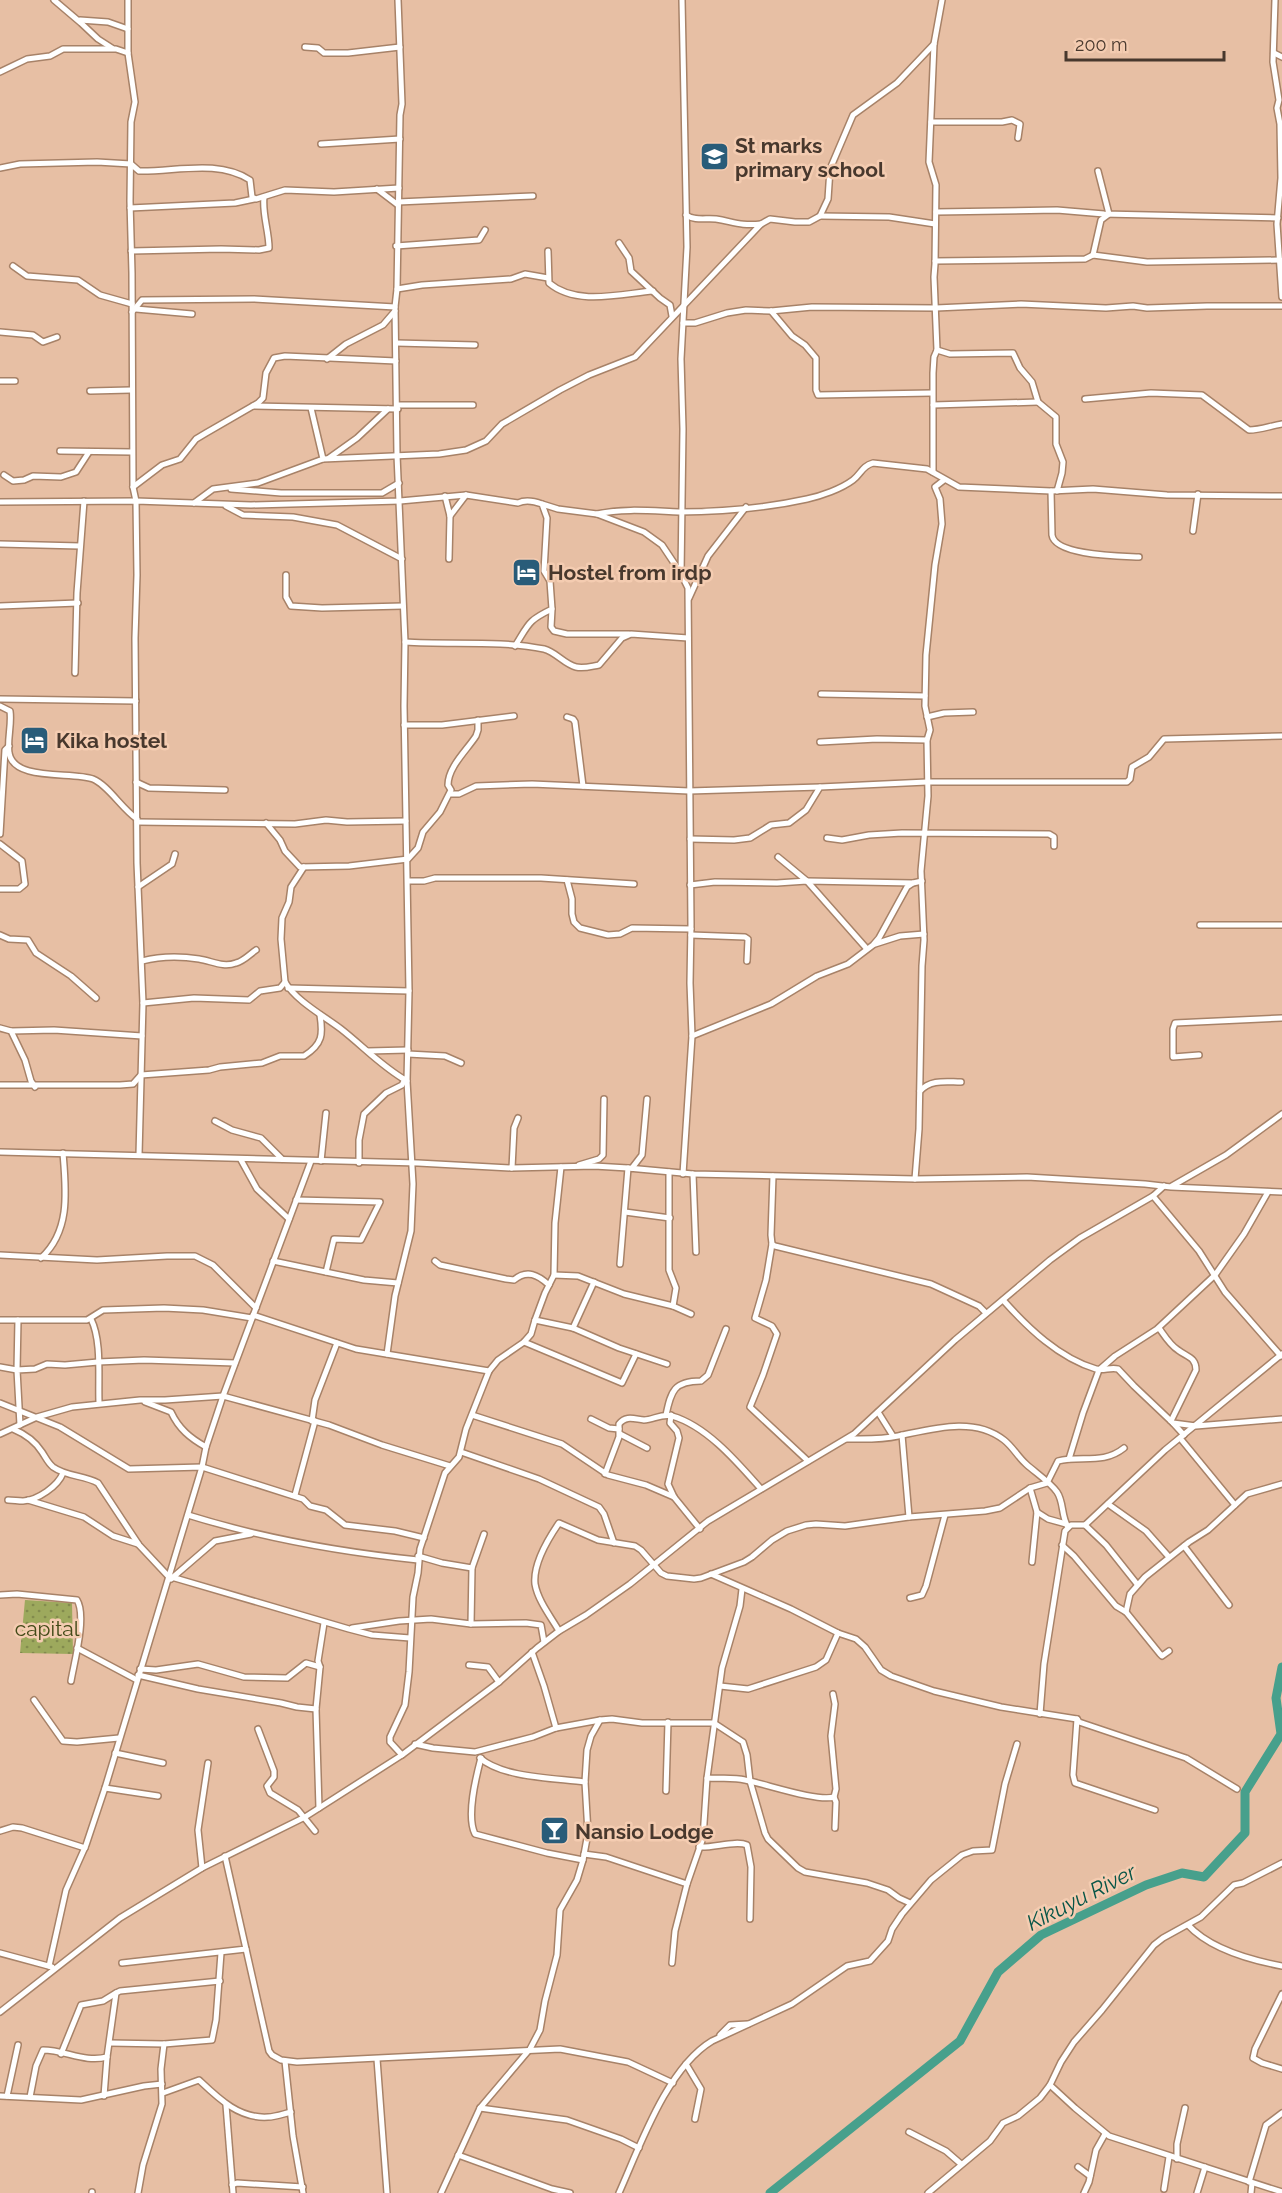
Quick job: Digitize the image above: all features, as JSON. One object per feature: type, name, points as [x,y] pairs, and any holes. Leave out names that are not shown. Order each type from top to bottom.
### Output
[{"type":"street","points":[[54,0],[98,39],[113,49]]},
{"type":"street","points":[[128,0],[128,52],[135,102],[131,122],[130,208],[133,309],[132,487],[136,501],[136,782],[143,1003],[139,1155]]},
{"type":"street","points":[[387,1354],[398,1283],[411,1231],[413,1163],[406,1080],[409,991],[404,725],[405,642],[397,455],[395,309],[402,104],[398,0]]},
{"type":"street","points":[[681,574],[683,429],[681,359],[686,286],[682,0]]},
{"type":"street","points":[[933,472],[932,393],[934,357],[937,350],[934,278],[936,185],[930,165],[934,44],[942,0]]},
{"type":"street","points":[[1275,0],[1274,53],[1280,101],[1277,108],[1280,128],[1281,177],[1278,218],[1282,297]]},
{"type":"street","points":[[79,20],[108,22],[128,29]]},
{"type":"street","points":[[820,216],[828,199],[830,169],[853,115],[897,83],[934,44]]},
{"type":"street","points":[[306,47],[318,48],[324,53],[339,53],[400,47]]},
{"type":"street","points":[[0,72],[27,59],[50,56],[63,50],[113,49],[128,52]]},
{"type":"street","points":[[1274,53],[1282,57]]},
{"type":"street","points":[[931,122],[1012,120],[1020,124],[1018,138]]},
{"type":"street","points":[[321,144],[400,139]]},
{"type":"street","points":[[0,168],[20,164],[97,162],[131,164],[139,171],[192,168],[235,172],[250,180],[254,199]]},
{"type":"street","points":[[1098,171],[1109,214]]},
{"type":"street","points":[[376,188],[398,204],[533,196]]},
{"type":"street","points":[[130,208],[235,203],[285,190],[334,192],[399,188]]},
{"type":"street","points":[[131,251],[269,248],[264,197]]},
{"type":"street","points":[[936,212],[1057,210],[1109,214],[1278,218]]},
{"type":"street","points":[[1093,255],[1101,220],[1109,214]]},
{"type":"street","points":[[686,215],[691,218],[715,219],[734,224],[761,224]]},
{"type":"street","points":[[325,459],[439,454],[466,450],[486,441],[502,424],[560,390],[634,357],[761,224],[770,219],[810,222],[820,216],[889,218],[935,224]]},
{"type":"street","points":[[396,246],[480,240],[485,230]]},
{"type":"street","points":[[619,243],[629,258],[631,271],[670,305],[672,316]]},
{"type":"street","points":[[548,251],[549,283],[577,296],[652,291]]},
{"type":"street","points":[[935,261],[1084,259],[1093,255],[1147,262],[1280,260]]},
{"type":"street","points":[[13,266],[27,276],[78,280],[100,295],[133,309],[192,314]]},
{"type":"street","points":[[397,289],[422,285],[511,279],[525,274],[548,278]]},
{"type":"street","points":[[133,309],[142,300],[169,299],[254,299],[395,309]]},
{"type":"street","points":[[683,323],[695,323],[746,310],[771,311],[812,307],[936,308],[1021,304],[1106,308],[1282,306]]},
{"type":"street","points":[[327,359],[346,344],[383,325],[395,309]]},
{"type":"street","points":[[771,311],[792,336],[805,345],[816,358],[818,395],[932,393]]},
{"type":"street","points":[[0,332],[33,334],[43,342],[57,337]]},
{"type":"street","points":[[396,344],[475,345]]},
{"type":"street","points":[[937,350],[950,354],[1012,353],[1020,368],[1032,382],[1038,402],[1056,417],[1056,444],[1063,462],[1062,473],[1054,491],[1053,541],[1066,549],[1102,555],[1139,557]]},
{"type":"street","points":[[132,487],[162,465],[180,459],[196,439],[263,398],[266,373],[274,358],[279,356],[396,361]]},
{"type":"street","points":[[0,381],[15,381]]},
{"type":"street","points":[[90,391],[131,390]]},
{"type":"street","points":[[1085,399],[1151,393],[1202,395],[1249,430],[1256,431],[1270,425],[1282,424]]},
{"type":"street","points":[[933,405],[1038,402]]},
{"type":"street","points":[[252,406],[388,409],[473,405]]},
{"type":"street","points":[[311,408],[325,459]]},
{"type":"street","points":[[194,503],[213,489],[258,483],[325,459],[357,438],[388,409]]},
{"type":"street","points":[[60,451],[132,452]]},
{"type":"street","points":[[4,475],[13,481],[33,476],[61,477],[76,472],[89,452]]},
{"type":"street","points":[[0,502],[136,501],[223,504],[400,501],[466,495],[518,503],[522,501],[597,514],[625,511],[682,512],[746,507],[810,498],[841,487],[855,479],[865,465],[873,463],[927,469],[959,487],[1054,491],[1093,489],[1151,495],[1282,496]]},
{"type":"street","points":[[915,1179],[924,934],[922,881],[928,796],[927,740],[930,730],[925,696],[928,626],[942,524],[940,499],[935,487],[944,480]]},
{"type":"street","points":[[221,488],[281,493],[382,493],[399,483]]},
{"type":"street","points":[[1194,531],[1198,494]]},
{"type":"street","points":[[450,516],[466,495]]},
{"type":"street","points":[[445,496],[450,516],[449,559]]},
{"type":"street","points":[[75,674],[84,501]]},
{"type":"street","points":[[223,504],[243,515],[293,518],[337,525],[402,560]]},
{"type":"street","points":[[542,504],[547,518],[544,571],[550,581],[551,627],[554,631],[688,638]]},
{"type":"street","points":[[688,602],[708,556],[746,507]]},
{"type":"street","points":[[597,514],[644,532],[662,545],[687,585],[692,1036],[683,1174]]},
{"type":"street","points":[[0,544],[80,546]]},
{"type":"street","points":[[286,575],[286,597],[291,606],[322,608],[403,606]]},
{"type":"street","points":[[0,606],[78,603]]},
{"type":"street","points":[[515,646],[536,616],[552,609]]},
{"type":"street","points":[[405,642],[449,644],[475,642],[544,649],[572,665],[583,667],[599,665],[622,638],[631,634]]},
{"type":"street","points":[[821,694],[925,696]]},
{"type":"street","points":[[0,699],[136,701]]},
{"type":"street","points":[[0,706],[9,709],[11,714],[9,746],[12,760],[33,773],[83,776],[98,782],[137,821],[304,823],[326,820],[406,821]]},
{"type":"street","points":[[927,717],[944,713],[973,712]]},
{"type":"street","points":[[404,725],[442,725],[514,716]]},
{"type":"street","points":[[567,717],[575,722],[583,786]]},
{"type":"street","points":[[266,823],[297,866],[349,866],[408,859],[418,848],[423,832],[440,812],[451,794],[448,779],[476,736],[477,720]]},
{"type":"street","points":[[451,794],[459,794],[476,786],[532,784],[689,791],[927,782],[1127,782],[1130,779],[1132,767],[1149,757],[1164,740],[1282,736]]},
{"type":"street","points":[[820,742],[877,739],[927,740]]},
{"type":"street","points":[[0,834],[5,750],[9,746]]},
{"type":"street","points":[[136,782],[149,788],[225,790]]},
{"type":"street","points":[[690,839],[750,838],[771,825],[789,823],[806,810],[820,787]]},
{"type":"street","points":[[827,838],[842,840],[869,835],[1048,834],[1054,837],[1054,846]]},
{"type":"street","points":[[0,844],[22,861],[25,884],[19,889],[0,889]]},
{"type":"street","points":[[138,887],[172,864],[175,854]]},
{"type":"street","points":[[778,857],[807,881],[867,949]]},
{"type":"street","points":[[304,867],[291,887],[290,902],[282,918],[281,939],[286,985],[389,1070],[406,1080]]},
{"type":"street","points":[[408,881],[435,878],[567,880],[634,884]]},
{"type":"street","points":[[567,880],[572,898],[574,922],[580,928],[608,935],[620,934],[632,928],[745,937],[748,939],[747,961]]},
{"type":"street","points":[[690,885],[715,882],[913,883],[922,881]]},
{"type":"street","points":[[873,945],[886,928],[904,891],[913,883]]},
{"type":"street","points":[[1200,926],[1282,925]]},
{"type":"street","points":[[692,1036],[771,1004],[817,976],[848,964],[873,945],[900,936],[924,934]]},
{"type":"street","points":[[0,935],[9,939],[28,940],[36,953],[71,976],[96,998]]},
{"type":"street","points":[[142,961],[162,957],[192,958],[228,965],[240,962],[256,950]]},
{"type":"street","points":[[143,1003],[194,998],[249,1000],[260,991],[286,985],[409,991]]},
{"type":"street","points":[[0,1085],[133,1084],[141,1075],[209,1070],[220,1066],[262,1063],[280,1056],[304,1056],[320,1040],[322,1028],[320,1015]]},
{"type":"street","points":[[1199,1055],[1173,1057],[1175,1023],[1282,1018]]},
{"type":"street","points":[[0,1028],[11,1031],[54,1030],[142,1036]]},
{"type":"street","points":[[11,1031],[35,1086]]},
{"type":"street","points":[[366,1051],[445,1056],[460,1063]]},
{"type":"street","points":[[359,1163],[359,1140],[364,1114],[386,1093],[402,1085],[406,1080]]},
{"type":"street","points":[[920,1091],[926,1084],[934,1082],[961,1082]]},
{"type":"street","points":[[571,1168],[599,1159],[603,1155],[604,1099]]},
{"type":"street","points":[[620,1264],[630,1168],[641,1157],[647,1099]]},
{"type":"street","points":[[321,1161],[326,1113]]},
{"type":"street","points":[[0,2012],[120,1918],[202,1868],[305,1817],[402,1755],[500,1682],[559,1630],[609,1599],[723,1510],[854,1434],[986,1313],[1080,1238],[1226,1155],[1282,1114]]},
{"type":"street","points":[[512,1168],[514,1128],[518,1118]]},
{"type":"street","points":[[215,1121],[232,1130],[261,1138],[282,1160]]},
{"type":"street","points":[[0,1152],[413,1163],[512,1168],[630,1168],[683,1174],[915,1179],[1027,1177],[1282,1192]]},
{"type":"street","points":[[41,1258],[54,1244],[66,1207],[63,1153]]},
{"type":"street","points":[[241,1160],[257,1189],[289,1219]]},
{"type":"street","points":[[49,1966],[66,1890],[85,1848],[105,1788],[170,1577],[206,1447],[311,1161]]},
{"type":"street","points":[[402,1755],[390,1742],[390,1737],[405,1705],[418,1558],[445,1473],[457,1461],[461,1452],[463,1437],[489,1371],[498,1360],[524,1342],[531,1334],[554,1275],[555,1223],[561,1167]]},
{"type":"street","points":[[669,1172],[669,1270],[676,1291],[673,1306]]},
{"type":"street","points":[[693,1174],[696,1252]]},
{"type":"street","points":[[773,1176],[772,1244],[766,1280],[755,1318],[772,1326],[777,1334],[764,1375],[750,1407],[808,1461]]},
{"type":"street","points":[[1069,1459],[1099,1370],[1115,1356],[1158,1328],[1215,1275],[1244,1234],[1268,1192]]},
{"type":"street","points":[[1085,1525],[1216,1406],[1282,1356],[1225,1292],[1199,1251],[1153,1196]]},
{"type":"street","points":[[297,1200],[380,1202],[360,1240],[334,1239],[326,1272]]},
{"type":"street","points":[[625,1212],[670,1218]]},
{"type":"street","points":[[772,1244],[788,1250],[931,1284],[979,1306],[986,1313]]},
{"type":"street","points":[[0,1255],[97,1260],[195,1256],[213,1265],[256,1308]]},
{"type":"street","points":[[273,1261],[364,1280],[398,1283]]},
{"type":"street","points":[[435,1262],[506,1279],[514,1280],[516,1276],[528,1274],[539,1276],[549,1285]]},
{"type":"street","points":[[554,1275],[578,1276],[628,1295],[673,1306],[690,1314]]},
{"type":"street","points":[[573,1328],[594,1282]]},
{"type":"street","points":[[1003,1300],[1020,1319],[1062,1354],[1079,1364],[1099,1370],[1119,1369],[1172,1422],[1235,1505]]},
{"type":"street","points":[[0,1320],[91,1319],[103,1310],[154,1308],[203,1310],[253,1316],[369,1352],[489,1371]]},
{"type":"street","points":[[91,1319],[96,1328],[99,1402]]},
{"type":"street","points":[[18,1320],[17,1370],[22,1425],[47,1461],[63,1473],[92,1479],[98,1483],[139,1545],[170,1577],[347,1629],[372,1635],[410,1638]]},
{"type":"street","points":[[535,1320],[573,1328],[667,1364]]},
{"type":"street","points":[[1158,1328],[1177,1350],[1192,1358],[1196,1363],[1196,1370],[1172,1422]]},
{"type":"street","points":[[700,1529],[675,1497],[668,1481],[679,1438],[678,1431],[670,1423],[671,1393],[685,1382],[702,1381],[708,1375],[726,1329]]},
{"type":"street","points":[[524,1342],[622,1383],[636,1354]]},
{"type":"street","points":[[295,1495],[313,1421],[315,1400],[337,1343]]},
{"type":"street","points":[[0,1367],[17,1370],[35,1369],[47,1364],[144,1360],[236,1363]]},
{"type":"street","points":[[0,1434],[37,1417],[99,1402],[223,1396],[313,1421],[450,1466]]},
{"type":"street","points":[[140,1400],[168,1409],[189,1437],[206,1447]]},
{"type":"street","points":[[0,1403],[60,1426],[129,1469],[202,1467],[295,1495],[310,1506],[332,1513],[341,1524],[395,1531],[424,1538]]},
{"type":"street","points":[[878,1412],[893,1436]]},
{"type":"street","points":[[50,1413],[60,1426]]},
{"type":"street","points":[[472,1414],[562,1444],[605,1474],[646,1485],[675,1497]]},
{"type":"street","points":[[605,1474],[619,1432],[619,1424],[626,1418],[651,1419],[669,1415],[708,1436],[732,1457],[762,1489]]},
{"type":"street","points":[[591,1419],[647,1449]]},
{"type":"street","points":[[1172,1422],[1196,1426],[1282,1419]]},
{"type":"street","points":[[845,1439],[877,1439],[909,1432],[968,1426],[987,1431],[1006,1441],[1024,1462],[1058,1494],[1067,1525],[1044,1664],[1040,1714]]},
{"type":"street","points":[[13,1428],[30,1438]]},
{"type":"street","points":[[902,1434],[909,1517]]},
{"type":"street","points":[[559,1630],[539,1596],[535,1584],[540,1558],[559,1523],[588,1537],[635,1546],[666,1576],[694,1578],[744,1562],[772,1540],[806,1525],[846,1526],[1000,1508],[1030,1488],[1047,1483],[1058,1461],[1102,1458],[1114,1455],[1124,1448]]},
{"type":"street","points":[[461,1452],[539,1479],[599,1508],[604,1514],[614,1543]]},
{"type":"street","points":[[28,1500],[37,1497],[57,1483],[63,1473]]},
{"type":"street","points":[[1126,1612],[1130,1594],[1137,1584],[1169,1557],[1209,1530],[1252,1491],[1282,1484]]},
{"type":"street","points":[[1030,1488],[1037,1512],[1032,1562]]},
{"type":"street","points":[[8,1500],[28,1500],[84,1516],[113,1536],[139,1545]]},
{"type":"street","points":[[1108,1504],[1146,1531],[1169,1557]]},
{"type":"street","points":[[1037,1512],[1048,1519],[1067,1525],[1085,1525],[1107,1545],[1137,1584]]},
{"type":"street","points":[[188,1515],[223,1526],[313,1545],[418,1558],[472,1568]]},
{"type":"street","points":[[910,1598],[922,1594],[926,1586],[945,1515]]},
{"type":"street","points":[[170,1577],[215,1541],[256,1533]]},
{"type":"street","points":[[471,1624],[472,1568],[484,1534]]},
{"type":"street","points":[[1062,1545],[1116,1606],[1126,1612],[1162,1656],[1169,1651]]},
{"type":"street","points":[[1184,1546],[1229,1605]]},
{"type":"street","points":[[711,1574],[860,1642],[880,1670],[891,1676],[934,1691],[1001,1707],[1077,1719],[1079,1722],[1186,1758],[1237,1789]]},
{"type":"street","points":[[672,1963],[675,1931],[704,1831],[707,1778],[722,1668],[740,1606],[742,1589]]},
{"type":"street","points":[[0,1595],[17,1594],[76,1600],[80,1609],[77,1648],[71,1681]]},
{"type":"street","points":[[347,1629],[431,1619],[471,1624],[526,1623],[541,1625],[544,1642]]},
{"type":"street","points":[[319,1808],[316,1709],[320,1667],[318,1661],[324,1623]]},
{"type":"street","points":[[720,1686],[748,1689],[816,1667],[826,1659],[838,1633]]},
{"type":"street","points":[[77,1648],[139,1675],[205,1691],[316,1709]]},
{"type":"street","points":[[532,1652],[555,1728]]},
{"type":"street","points":[[139,1675],[198,1664],[243,1677],[287,1678],[306,1664],[320,1667]]},
{"type":"street","points":[[470,1665],[488,1667],[500,1682]]},
{"type":"street","points":[[833,1694],[835,1704],[831,1731],[836,1789],[835,1828]]},
{"type":"street","points":[[34,1700],[63,1741],[119,1738]]},
{"type":"street","points":[[415,1744],[475,1752],[533,1737],[555,1728],[600,1720],[612,1719],[642,1723],[714,1723],[743,1742],[750,1781],[768,1839],[798,1868],[805,1872],[867,1883],[888,1890],[910,1903]]},
{"type":"street","points":[[1077,1719],[1073,1775],[1075,1783],[1155,1810]]},
{"type":"street","points":[[441,2193],[480,2108],[530,2049],[540,2030],[557,1955],[560,1910],[577,1880],[584,1857],[588,1833],[585,1782],[587,1750],[600,1720]]},
{"type":"street","points":[[666,1791],[668,1722]]},
{"type":"street","points":[[258,1729],[274,1771],[274,1777],[267,1786],[267,1790],[291,1804],[305,1817],[315,1831]]},
{"type":"street","points":[[619,2193],[665,2093],[686,2064],[702,2047],[792,2004],[847,1966],[870,1961],[888,1941],[896,1922],[910,1903],[931,1880],[957,1857],[973,1851],[992,1850],[1005,1784],[1017,1744]]},
{"type":"street","points":[[475,1752],[487,1764],[505,1770],[585,1782]]},
{"type":"street","points":[[115,1753],[163,1763]]},
{"type":"street","points":[[481,1758],[474,1787],[472,1813],[475,1833],[547,1853],[606,1857],[687,1884]]},
{"type":"street","points":[[202,1868],[198,1830],[208,1763]]},
{"type":"street","points":[[707,1778],[750,1781],[827,1798],[834,1797]]},
{"type":"street","points":[[105,1788],[158,1796]]},
{"type":"street","points":[[0,1831],[18,1827],[85,1848]]},
{"type":"street","points":[[699,1847],[716,1847],[737,1842],[747,1845],[751,1867],[750,1919]]},
{"type":"street","points":[[225,1856],[269,2051],[272,2055],[285,2061],[378,2059],[560,2049],[628,2062],[672,2083]]},
{"type":"street","points":[[928,2193],[990,2141],[1003,2123],[1028,2107],[1050,2085],[1074,2042],[1154,1945],[1206,1913],[1234,1885],[1243,1883],[1282,1863]]},
{"type":"street","points":[[1188,1925],[1195,1934],[1222,1948],[1248,1958],[1282,1966]]},
{"type":"street","points":[[122,1963],[246,1949]]},
{"type":"street","points":[[0,1953],[57,1967]]},
{"type":"street","points":[[110,2043],[164,2044],[212,2040],[220,1981],[221,1953]]},
{"type":"street","points":[[61,2054],[81,2005],[86,2002],[103,2001],[120,1991],[220,1981]]},
{"type":"street","points":[[104,2096],[116,1993]]},
{"type":"street","points":[[1282,1994],[1255,2049],[1253,2058],[1282,2069]]},
{"type":"street","points":[[138,2193],[143,2165],[158,2120],[163,2093],[164,2044]]},
{"type":"street","points":[[18,2045],[3,2096],[73,2100],[162,2084]]},
{"type":"street","points":[[30,2097],[41,2051],[48,2050],[98,2060],[107,2057]]},
{"type":"street","points":[[378,2059],[387,2193]]},
{"type":"street","points":[[232,2185],[237,2183],[304,2191],[285,2061]]},
{"type":"street","points":[[686,2064],[701,2089],[695,2119]]},
{"type":"street","points":[[163,2093],[199,2080],[226,2105],[255,2117],[291,2112]]},
{"type":"street","points":[[1050,2085],[1105,2134],[1169,2157],[1282,2192]]},
{"type":"street","points":[[226,2105],[233,2193]]},
{"type":"street","points":[[480,2108],[567,2120],[621,2139],[639,2148]]},
{"type":"street","points":[[1177,2158],[1178,2138],[1185,2108]]},
{"type":"street","points":[[1251,2193],[1250,2182],[1266,2125],[1282,2112]]},
{"type":"street","points":[[909,2132],[946,2151],[961,2164]]},
{"type":"street","points":[[1084,2193],[1096,2150],[1105,2134]]},
{"type":"street","points":[[458,2155],[552,2189],[570,2193]]},
{"type":"street","points":[[1164,2189],[1169,2157]]},
{"type":"street","points":[[1078,2167],[1090,2176]]},
{"type":"street","points":[[1197,2193],[1205,2167]]},
{"type":"green space","name":"capital","points":[[25,1600],[72,1603],[73,1654],[20,1653]]},
{"type":"waterway","name":"Kikuyu River","points":[[770,2193],[960,2041],[998,1972],[1041,1935],[1146,1885],[1182,1873],[1204,1877],[1245,1833],[1245,1792],[1281,1734],[1276,1698],[1282,1667]]},
{"type":"place","name":"St marks primary school","points":[[714,157]]},
{"type":"place","name":"Hostel from irdp","points":[[527,572]]},
{"type":"place","name":"Kika hostel","points":[[35,740]]},
{"type":"place","name":"Nansio Lodge","points":[[554,1831]]}]
